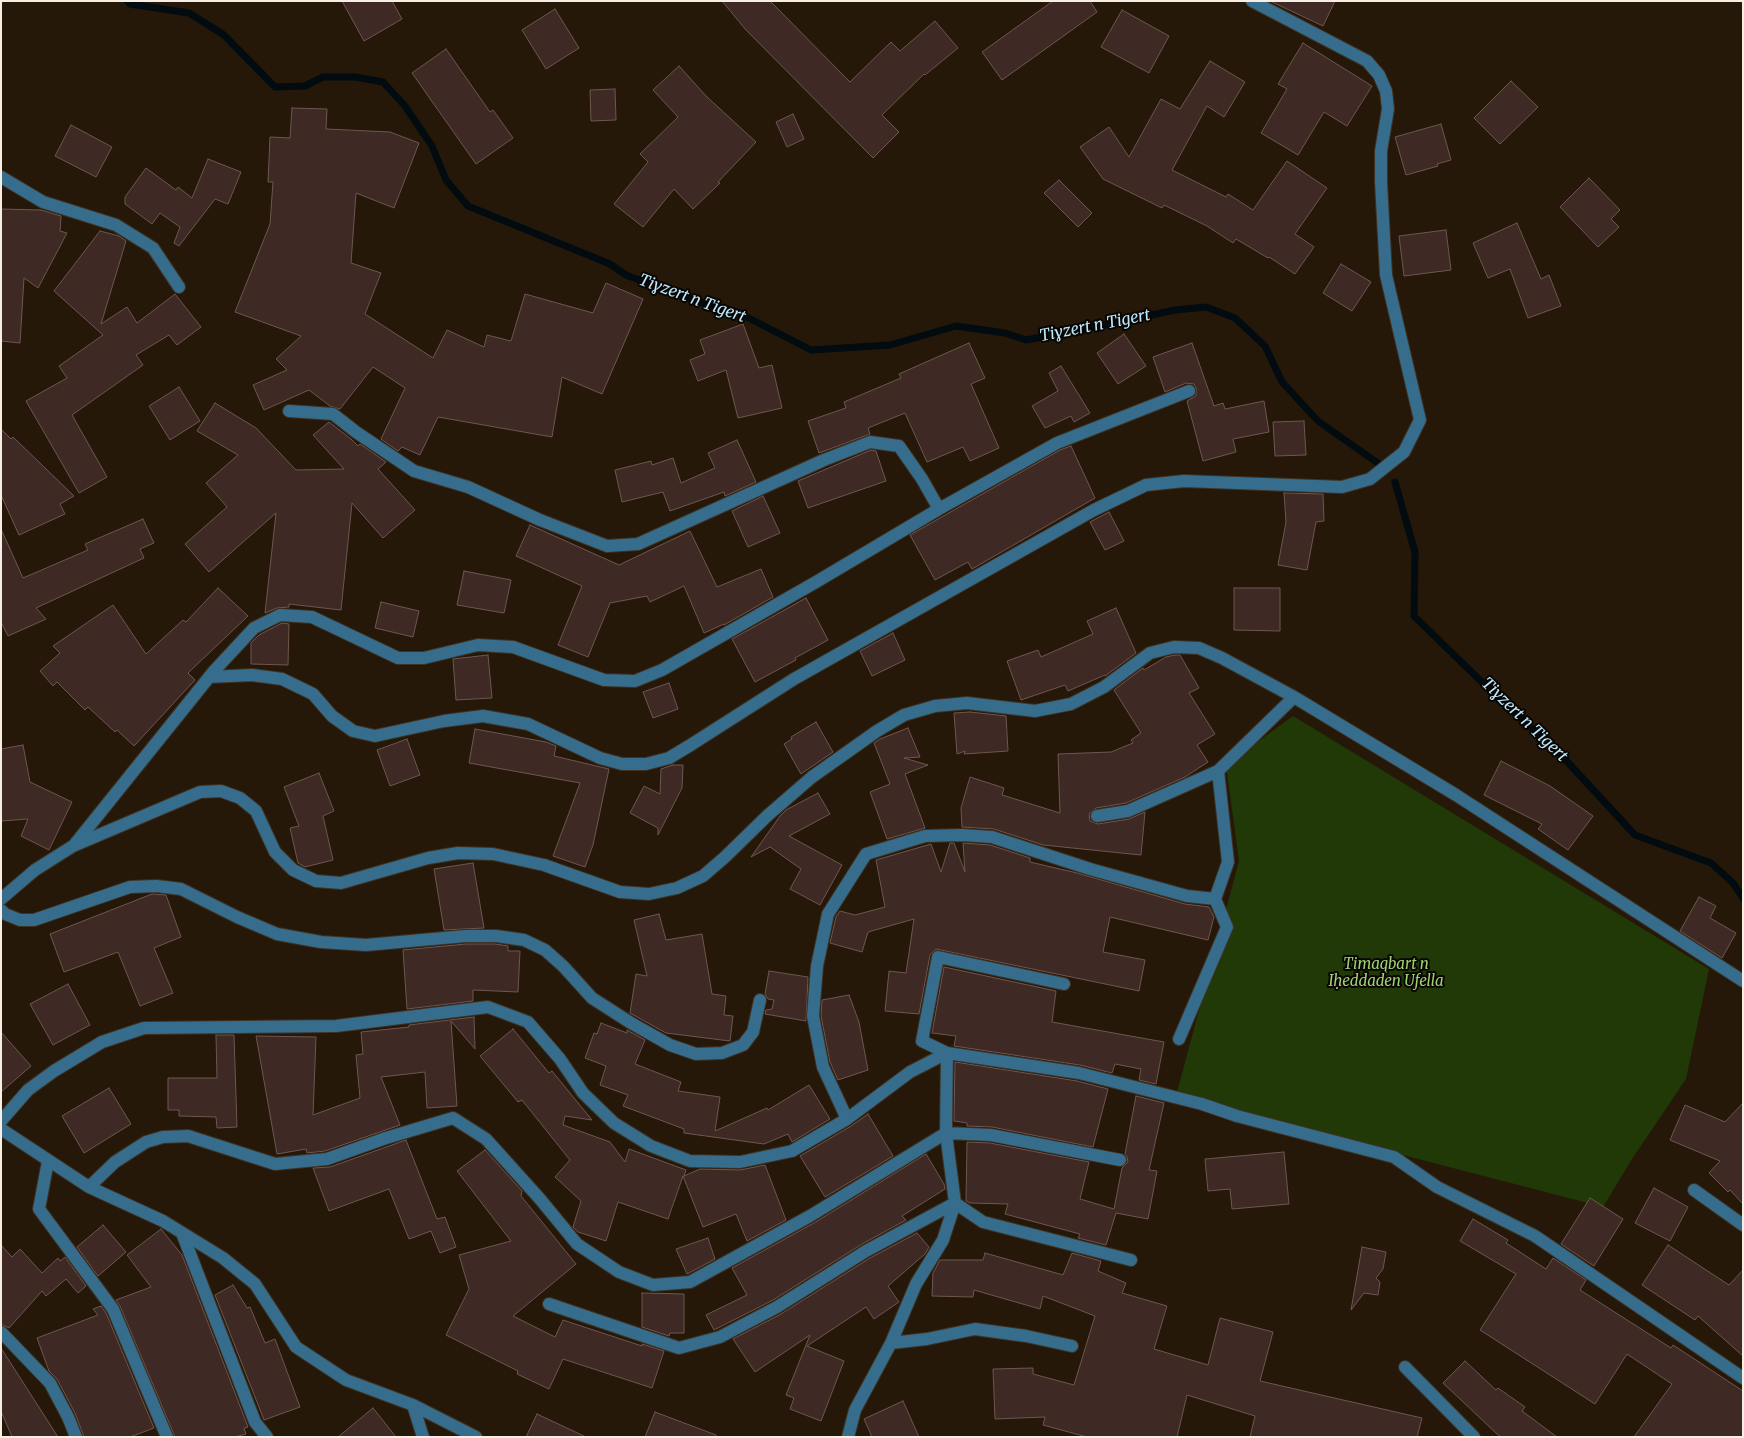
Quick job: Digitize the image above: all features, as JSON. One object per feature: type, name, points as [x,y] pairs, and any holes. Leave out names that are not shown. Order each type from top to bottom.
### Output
[{"type":"street","points":[[208,677],[252,675],[282,679],[313,694],[332,716],[353,731],[375,736],[444,721],[483,716],[528,724],[600,758],[622,764],[646,764],[669,758],[794,679],[1094,510],[1146,484],[1184,481],[1342,487],[1370,479],[1404,452],[1420,420],[1386,274],[1380,182],[1381,151],[1388,109],[1386,91],[1379,75],[1367,62],[1252,1]]},
{"type":"street","points":[[1,177],[43,202],[116,225],[131,234],[153,248],[179,287]]},
{"type":"street","points":[[73,846],[208,677],[254,628],[280,615],[312,617],[398,658],[424,658],[478,646],[513,647],[604,680],[635,681],[670,665],[1057,443],[1188,391]]},
{"type":"street","points":[[289,411],[333,414],[414,471],[468,487],[540,520],[607,546],[638,544],[816,464],[870,442],[899,446],[922,479],[939,509]]},
{"type":"street","points":[[1,899],[35,870],[73,846],[200,792],[221,791],[240,798],[256,811],[266,829],[275,852],[293,870],[316,881],[341,883],[428,858],[458,853],[493,854],[544,865],[620,892],[649,894],[677,888],[703,876],[812,777],[904,715],[935,706],[967,703],[1035,712],[1071,704],[1104,687],[1150,653],[1174,646],[1199,648],[1222,658],[1294,697],[1456,795],[1743,981]]},
{"type":"street","points":[[1097,816],[1128,811],[1218,771],[1294,697]]},
{"type":"street","points":[[1180,1039],[1227,927],[1215,899],[1228,862],[1218,771]]},
{"type":"street","points":[[847,1120],[823,1067],[813,1016],[817,966],[828,914],[866,854],[925,836],[962,835],[992,837],[1099,872],[1187,896],[1215,899]]},
{"type":"street","points":[[1,910],[5,914],[20,920],[34,920],[130,887],[156,886],[181,890],[277,934],[321,942],[366,945],[466,936],[496,936],[524,940],[545,950],[563,966],[592,998],[670,1045],[696,1054],[722,1053],[743,1045],[753,1032],[760,1000]]},
{"type":"street","points":[[1064,984],[938,957],[922,1041],[947,1053],[1079,1073],[1202,1104],[1237,1116],[1394,1157],[1437,1187],[1535,1236],[1743,1378]]},
{"type":"street","points":[[1,1121],[28,1090],[54,1071],[102,1042],[144,1028],[336,1026],[488,1007],[528,1022],[560,1059],[583,1094],[614,1123],[651,1146],[690,1161],[740,1162],[792,1151],[847,1120],[910,1072],[947,1053]]},
{"type":"street","points":[[848,1437],[855,1410],[891,1343],[916,1284],[943,1240],[955,1203],[946,1133],[947,1053]]},
{"type":"street","points":[[89,1187],[123,1157],[146,1142],[163,1137],[188,1136],[275,1164],[327,1159],[386,1138],[453,1118],[486,1139],[540,1199],[577,1244],[619,1272],[653,1285],[690,1282],[810,1216],[946,1133],[991,1134],[1120,1160]]},
{"type":"street","points":[[1,1129],[89,1187],[163,1221],[223,1258],[255,1284],[296,1347],[346,1380],[413,1405],[476,1437]]},
{"type":"street","points":[[48,1161],[39,1209],[113,1309],[167,1437]]},
{"type":"street","points":[[1694,1190],[1743,1225]]},
{"type":"street","points":[[955,1203],[983,1222],[1131,1260]]},
{"type":"street","points":[[549,1304],[680,1348],[720,1337],[777,1307],[866,1251],[955,1203]]},
{"type":"street","points":[[182,1233],[255,1422],[267,1437]]},
{"type":"street","points":[[891,1343],[927,1339],[975,1328],[1072,1346]]},
{"type":"street","points":[[1,1332],[50,1383],[76,1437]]},
{"type":"street","points":[[1405,1367],[1474,1437]]},
{"type":"street","points":[[413,1405],[422,1437]]},
{"type":"green space","name":"Timaqbart n Iḥeddaden Ufella","points":[[1293,716],[1709,969],[1686,1079],[1632,1159],[1603,1207],[1176,1096],[1239,861],[1226,765]]},
{"type":"building","points":[[342,1],[392,1],[402,19],[364,41]]},
{"type":"building","points":[[722,1],[770,1],[850,82],[891,42],[900,51],[935,21],[958,48],[924,74],[882,115],[899,132],[873,158],[746,30]]},
{"type":"building","points":[[1053,1],[1090,1],[1097,12],[1002,80],[982,52]]},
{"type":"building","points":[[1270,1],[1335,1],[1323,26]]},
{"type":"building","points":[[555,9],[579,48],[546,69],[522,30]]},
{"type":"building","points":[[1122,10],[1169,36],[1149,73],[1101,47]]},
{"type":"building","points":[[1303,43],[1372,86],[1347,126],[1324,112],[1298,155],[1261,133],[1287,89],[1278,84]]},
{"type":"building","points":[[446,49],[490,112],[493,110],[513,138],[476,164],[412,73]]},
{"type":"building","points":[[1210,61],[1245,82],[1224,117],[1207,106],[1172,170],[1226,197],[1228,194],[1253,210],[1287,161],[1327,188],[1295,234],[1314,247],[1295,274],[1236,239],[1233,243],[1207,226],[1164,205],[1162,208],[1103,179],[1080,147],[1109,127],[1129,157],[1161,99],[1180,109]]},
{"type":"building","points":[[679,66],[707,97],[756,142],[718,182],[720,183],[693,209],[674,189],[643,227],[614,204],[648,162],[640,154],[678,117],[653,90]]},
{"type":"building","points":[[1511,81],[1538,107],[1500,144],[1474,118]]},
{"type":"building","points":[[615,89],[616,120],[591,121],[590,90]]},
{"type":"building","points":[[292,108],[327,109],[326,129],[390,132],[419,143],[394,208],[356,193],[351,263],[381,273],[365,314],[433,358],[447,330],[484,347],[487,335],[511,341],[525,294],[593,313],[606,283],[643,299],[602,394],[562,377],[552,437],[438,417],[420,455],[402,447],[398,451],[381,439],[405,388],[373,367],[340,409],[330,406],[309,390],[264,410],[253,385],[287,370],[276,359],[301,336],[235,312],[270,224],[273,182],[268,182],[270,137],[290,138]]},
{"type":"building","points":[[793,114],[804,139],[787,147],[776,122]]},
{"type":"building","points":[[1441,124],[1451,160],[1437,164],[1438,166],[1406,175],[1395,137]]},
{"type":"building","points":[[71,125],[112,147],[96,177],[55,156]]},
{"type":"building","points":[[208,159],[241,172],[228,204],[215,199],[179,246],[174,243],[180,227],[160,213],[152,224],[125,204],[125,197],[146,168],[176,190],[178,187],[192,198]]},
{"type":"building","points":[[1589,178],[1620,210],[1611,219],[1619,227],[1598,247],[1560,207]]},
{"type":"building","points":[[1059,180],[1092,213],[1078,227],[1044,193]]},
{"type":"building","points":[[1,209],[41,210],[61,216],[60,231],[67,233],[38,288],[24,278],[20,343],[1,341]]},
{"type":"building","points":[[1517,223],[1541,279],[1549,275],[1561,306],[1528,318],[1510,269],[1488,278],[1473,243]]},
{"type":"building","points":[[1446,230],[1451,270],[1404,276],[1399,236]]},
{"type":"building","points":[[100,231],[119,236],[126,241],[101,324],[127,307],[137,323],[175,294],[201,327],[177,345],[169,335],[136,355],[143,365],[72,415],[107,477],[79,493],[26,401],[67,378],[59,366],[103,335],[54,291]]},
{"type":"building","points":[[1341,264],[1371,282],[1352,311],[1323,293]]},
{"type":"building","points":[[743,324],[759,368],[772,365],[782,408],[738,418],[726,370],[698,381],[690,360],[705,354],[700,340]]},
{"type":"building","points":[[1124,334],[1146,366],[1118,384],[1097,353]]},
{"type":"building","points":[[969,343],[985,378],[971,384],[999,448],[970,461],[963,447],[927,462],[905,413],[868,428],[870,434],[819,453],[808,421],[846,408],[844,402],[901,378],[899,374]]},
{"type":"building","points":[[1192,343],[1214,406],[1223,403],[1225,409],[1264,401],[1269,432],[1233,439],[1236,452],[1203,461],[1187,401],[1196,396],[1196,388],[1194,384],[1186,383],[1165,392],[1153,357]]},
{"type":"building","points":[[1061,366],[1090,413],[1074,422],[1071,416],[1045,428],[1032,406],[1058,391],[1049,373]]},
{"type":"building","points":[[179,387],[200,421],[170,440],[149,406]]},
{"type":"building","points":[[215,403],[256,428],[296,470],[344,469],[313,435],[329,422],[358,446],[360,444],[386,462],[378,469],[415,510],[383,538],[352,503],[341,610],[289,604],[289,607],[277,608],[265,613],[276,513],[209,572],[185,544],[227,507],[206,483],[238,455],[197,431]]},
{"type":"building","points":[[1304,421],[1306,455],[1275,456],[1273,422]]},
{"type":"building","points":[[1,429],[11,439],[13,437],[74,496],[60,504],[65,514],[19,535],[1,495]]},
{"type":"building","points":[[737,440],[756,482],[725,496],[724,492],[670,511],[663,492],[622,502],[615,470],[651,461],[652,465],[673,458],[681,483],[715,468],[708,453]]},
{"type":"building","points":[[1071,446],[1095,498],[972,569],[968,562],[935,580],[910,535],[1060,450]]},
{"type":"building","points":[[871,450],[876,451],[886,481],[808,508],[798,481]]},
{"type":"building","points":[[1284,493],[1323,494],[1324,521],[1316,522],[1307,570],[1278,565],[1286,522]]},
{"type":"building","points":[[763,496],[780,533],[748,547],[732,511]]},
{"type":"building","points":[[1109,512],[1124,541],[1105,550],[1090,522]]},
{"type":"building","points":[[143,519],[154,543],[140,549],[144,558],[36,608],[46,619],[8,636],[1,622],[1,529],[23,578],[88,550],[85,544]]},
{"type":"building","points":[[530,525],[619,565],[690,531],[717,587],[761,569],[773,597],[724,625],[704,633],[684,586],[650,602],[647,596],[610,603],[588,657],[558,645],[582,586],[516,556]]},
{"type":"building","points":[[464,571],[511,580],[504,613],[457,605]]},
{"type":"building","points":[[218,588],[248,616],[188,673],[195,680],[134,746],[117,730],[115,732],[88,707],[85,710],[57,682],[53,686],[40,671],[60,653],[53,646],[113,605],[146,654],[183,620],[186,622]]},
{"type":"building","points":[[1234,588],[1280,588],[1280,631],[1234,630]]},
{"type":"building","points":[[806,598],[828,640],[755,682],[732,639]]},
{"type":"building","points":[[381,602],[419,611],[413,637],[375,628]]},
{"type":"building","points":[[1116,608],[1136,653],[1105,676],[1068,691],[1065,685],[1021,700],[1007,661],[1038,650],[1041,657],[1093,634],[1087,621]]},
{"type":"building","points":[[282,623],[289,624],[288,665],[251,664],[251,643],[259,635]]},
{"type":"building","points":[[893,633],[905,660],[872,676],[860,651]]},
{"type":"building","points":[[488,655],[492,698],[456,700],[453,659]]},
{"type":"building","points":[[1180,655],[1199,688],[1189,693],[1215,734],[1197,745],[1208,762],[1185,777],[1126,803],[1096,808],[1089,814],[1090,821],[1098,824],[1129,819],[1145,812],[1141,855],[1043,845],[994,829],[962,827],[961,808],[970,777],[1004,788],[1002,795],[1060,813],[1058,754],[1111,752],[1133,743],[1131,740],[1141,733],[1114,690],[1143,668],[1144,670],[1166,657]]},
{"type":"building","points":[[669,683],[678,709],[653,718],[643,692]]},
{"type":"building","points":[[970,712],[1006,716],[1008,751],[964,754],[965,751],[957,754],[954,713]]},
{"type":"building","points":[[816,722],[833,752],[801,774],[784,744],[792,739],[791,737]]},
{"type":"building","points":[[908,728],[920,757],[904,758],[928,765],[905,774],[925,828],[887,839],[870,792],[890,784],[874,743]]},
{"type":"building","points":[[475,729],[546,742],[556,746],[554,756],[609,769],[593,845],[585,867],[553,856],[580,783],[469,763]]},
{"type":"building","points":[[407,739],[420,775],[390,786],[377,750]]},
{"type":"building","points":[[23,745],[30,782],[72,802],[49,850],[21,836],[28,819],[1,821],[1,749]]},
{"type":"building","points":[[1501,761],[1550,786],[1593,816],[1568,850],[1538,829],[1542,824],[1484,795]]},
{"type":"building","points":[[673,765],[683,765],[682,788],[658,835],[658,828],[630,813],[644,786],[660,794],[661,769]]},
{"type":"building","points":[[319,773],[334,811],[323,816],[333,860],[305,867],[298,863],[290,828],[299,826],[284,787]]},
{"type":"building","points":[[818,793],[830,814],[789,836],[842,865],[820,905],[790,889],[801,869],[770,847],[751,857],[786,810]]},
{"type":"building","points":[[950,843],[954,843],[965,872],[963,843],[990,845],[1030,858],[1030,862],[1077,873],[1185,904],[1209,907],[1214,917],[1208,940],[1110,917],[1103,952],[1145,960],[1139,991],[936,949],[930,955],[919,1014],[885,1011],[889,971],[906,973],[914,919],[868,932],[862,952],[830,943],[836,917],[840,911],[855,915],[885,907],[876,860],[931,844],[941,872]]},
{"type":"building","points":[[473,863],[484,928],[444,930],[434,869]]},
{"type":"building","points":[[152,894],[166,895],[181,937],[154,948],[173,993],[140,1006],[118,952],[64,972],[50,934]]},
{"type":"building","points":[[1699,897],[1716,906],[1710,918],[1736,933],[1722,958],[1680,931]]},
{"type":"building","points":[[659,914],[666,940],[702,934],[712,994],[726,996],[724,1015],[733,1016],[730,1041],[666,1033],[630,1013],[636,974],[647,976],[634,920]]},
{"type":"building","points":[[466,944],[495,944],[508,946],[508,951],[520,951],[518,992],[473,990],[473,1001],[407,1009],[403,950]]},
{"type":"building","points":[[944,967],[1056,991],[1052,1022],[1164,1042],[1156,1084],[1139,1080],[1141,1069],[1115,1064],[1112,1073],[1080,1065],[954,1046],[956,1036],[932,1033]]},
{"type":"building","points":[[769,971],[808,977],[806,1021],[765,1014],[766,1010],[772,1009],[774,1000],[768,999],[765,994]]},
{"type":"building","points":[[68,984],[90,1025],[53,1045],[30,1004]]},
{"type":"building","points":[[849,995],[859,1022],[868,1070],[838,1080],[830,1062],[821,1016],[822,1000]]},
{"type":"building","points":[[474,1017],[475,1049],[451,1021],[457,1106],[427,1108],[425,1072],[381,1077],[400,1125],[325,1151],[307,1153],[306,1149],[277,1154],[256,1036],[316,1037],[313,1115],[360,1098],[356,1055],[363,1054],[361,1032]]},
{"type":"building","points":[[601,1023],[627,1033],[627,1030],[645,1040],[635,1064],[681,1082],[678,1091],[720,1097],[715,1131],[767,1108],[768,1110],[809,1085],[830,1119],[792,1142],[788,1134],[764,1144],[684,1133],[684,1129],[623,1106],[628,1095],[600,1085],[606,1066],[585,1058],[594,1033],[597,1034]]},
{"type":"building","points":[[513,1029],[549,1073],[552,1071],[592,1120],[565,1116],[563,1125],[610,1142],[625,1162],[629,1149],[686,1170],[684,1176],[700,1169],[740,1170],[765,1165],[786,1220],[747,1241],[736,1214],[703,1227],[683,1176],[668,1219],[618,1202],[606,1241],[578,1232],[573,1227],[581,1201],[555,1177],[570,1160],[522,1100],[518,1102],[480,1056]]},
{"type":"building","points":[[1,1032],[31,1066],[1,1092]]},
{"type":"building","points":[[216,1035],[234,1035],[237,1127],[217,1128],[216,1117],[179,1116],[179,1110],[168,1110],[168,1078],[217,1078]]},
{"type":"building","points":[[955,1062],[1077,1081],[1108,1089],[1093,1147],[992,1127],[967,1126],[967,1123],[954,1121]]},
{"type":"building","points":[[109,1088],[131,1124],[84,1153],[62,1116]]},
{"type":"building","points":[[1136,1096],[1164,1103],[1149,1170],[1157,1171],[1148,1219],[1116,1213],[1106,1245],[1078,1238],[1080,1234],[1005,1214],[1008,1204],[970,1203],[966,1201],[967,1142],[990,1143],[1089,1162],[1080,1199],[1114,1209],[1122,1168],[1128,1162],[1125,1154]]},
{"type":"building","points":[[1743,1103],[1743,1204],[1730,1190],[1728,1192],[1709,1173],[1720,1161],[1670,1140],[1685,1105],[1725,1122]]},
{"type":"building","points":[[868,1114],[893,1156],[825,1197],[800,1156]]},
{"type":"building","points":[[406,1140],[437,1219],[445,1217],[456,1247],[440,1253],[431,1231],[409,1239],[389,1189],[329,1211],[313,1168],[330,1167]]},
{"type":"building","points":[[485,1150],[522,1191],[521,1196],[576,1264],[513,1316],[555,1337],[563,1320],[642,1346],[642,1344],[664,1351],[652,1388],[563,1359],[549,1389],[517,1374],[518,1371],[446,1335],[469,1289],[459,1255],[511,1241],[457,1171]]},
{"type":"building","points":[[1284,1152],[1289,1204],[1232,1209],[1230,1189],[1208,1191],[1205,1159]]},
{"type":"building","points":[[926,1154],[944,1184],[945,1189],[902,1216],[906,1220],[862,1244],[773,1300],[714,1330],[706,1315],[747,1295],[732,1268],[814,1223]]},
{"type":"building","points":[[1654,1188],[1688,1207],[1670,1241],[1635,1223]]},
{"type":"building","points":[[1590,1198],[1623,1219],[1594,1266],[1561,1244]]},
{"type":"building","points":[[1473,1219],[1508,1240],[1506,1243],[1546,1269],[1553,1258],[1586,1280],[1580,1290],[1671,1348],[1673,1345],[1743,1391],[1743,1437],[1634,1437],[1672,1384],[1627,1354],[1595,1404],[1480,1330],[1516,1274],[1460,1241]]},
{"type":"building","points":[[103,1225],[126,1252],[98,1276],[77,1247]]},
{"type":"building","points":[[161,1229],[182,1255],[248,1427],[244,1428],[246,1434],[235,1437],[175,1437],[116,1300],[151,1287],[127,1255]]},
{"type":"building","points":[[917,1233],[929,1247],[925,1254],[888,1286],[899,1302],[874,1319],[866,1307],[807,1346],[844,1361],[821,1421],[790,1409],[794,1398],[786,1395],[810,1335],[755,1372],[733,1339],[781,1314],[870,1258]]},
{"type":"building","points":[[708,1238],[715,1259],[687,1274],[676,1249]]},
{"type":"building","points":[[1,1245],[12,1257],[20,1249],[42,1273],[58,1258],[60,1261],[65,1257],[86,1286],[78,1293],[66,1279],[46,1296],[42,1291],[9,1328],[1,1324]]},
{"type":"building","points":[[1668,1245],[1729,1285],[1743,1270],[1743,1356],[1698,1316],[1695,1320],[1642,1285]]},
{"type":"building","points":[[1362,1247],[1386,1252],[1383,1269],[1376,1278],[1380,1282],[1378,1295],[1364,1293],[1351,1310]]},
{"type":"building","points":[[985,1253],[1063,1275],[1072,1253],[1101,1261],[1098,1271],[1126,1283],[1122,1293],[1167,1306],[1154,1349],[1208,1365],[1220,1318],[1273,1332],[1260,1381],[1422,1418],[1417,1437],[1250,1437],[1255,1416],[1187,1395],[1177,1437],[1087,1437],[1043,1425],[1045,1417],[995,1419],[993,1369],[1033,1368],[1033,1374],[1074,1385],[1095,1316],[1043,1296],[1040,1309],[974,1290],[973,1297],[932,1296],[933,1273],[940,1260],[983,1260]]},
{"type":"building","points":[[233,1285],[247,1308],[250,1307],[265,1343],[275,1339],[300,1407],[264,1420],[215,1295]]},
{"type":"building","points":[[642,1293],[684,1294],[684,1333],[670,1333],[669,1336],[642,1327]]},
{"type":"building","points":[[101,1306],[106,1313],[154,1428],[130,1437],[84,1437],[75,1413],[57,1379],[49,1371],[37,1338],[98,1315],[93,1309]]},
{"type":"building","points":[[1,1348],[58,1437],[12,1437],[1,1411]]},
{"type":"building","points":[[1465,1361],[1496,1390],[1498,1388],[1525,1407],[1522,1411],[1557,1437],[1501,1437],[1497,1434],[1443,1383]]},
{"type":"building","points":[[903,1401],[919,1437],[872,1437],[864,1419]]},
{"type":"building","points":[[373,1408],[396,1437],[338,1437]]},
{"type":"building","points":[[655,1412],[716,1435],[716,1437],[645,1437]]},
{"type":"building","points":[[537,1414],[586,1437],[526,1437]]},
{"type":"waterway","name":"Tiɣzert n Tigert","points":[[127,1],[130,4],[189,13],[224,35],[275,87],[305,86],[323,77],[355,77],[383,82],[405,106],[432,146],[446,180],[468,206],[610,264],[626,275],[693,300],[737,312],[811,350],[890,345],[956,326],[1005,333],[1026,340],[1175,310],[1206,307],[1235,318],[1265,346],[1282,382],[1318,421],[1379,464]]},
{"type":"waterway","name":"Tiɣzert n Tigert","points":[[1395,482],[1415,552],[1414,616],[1493,693],[1561,755],[1635,835],[1711,863],[1733,883],[1743,898]]}]
